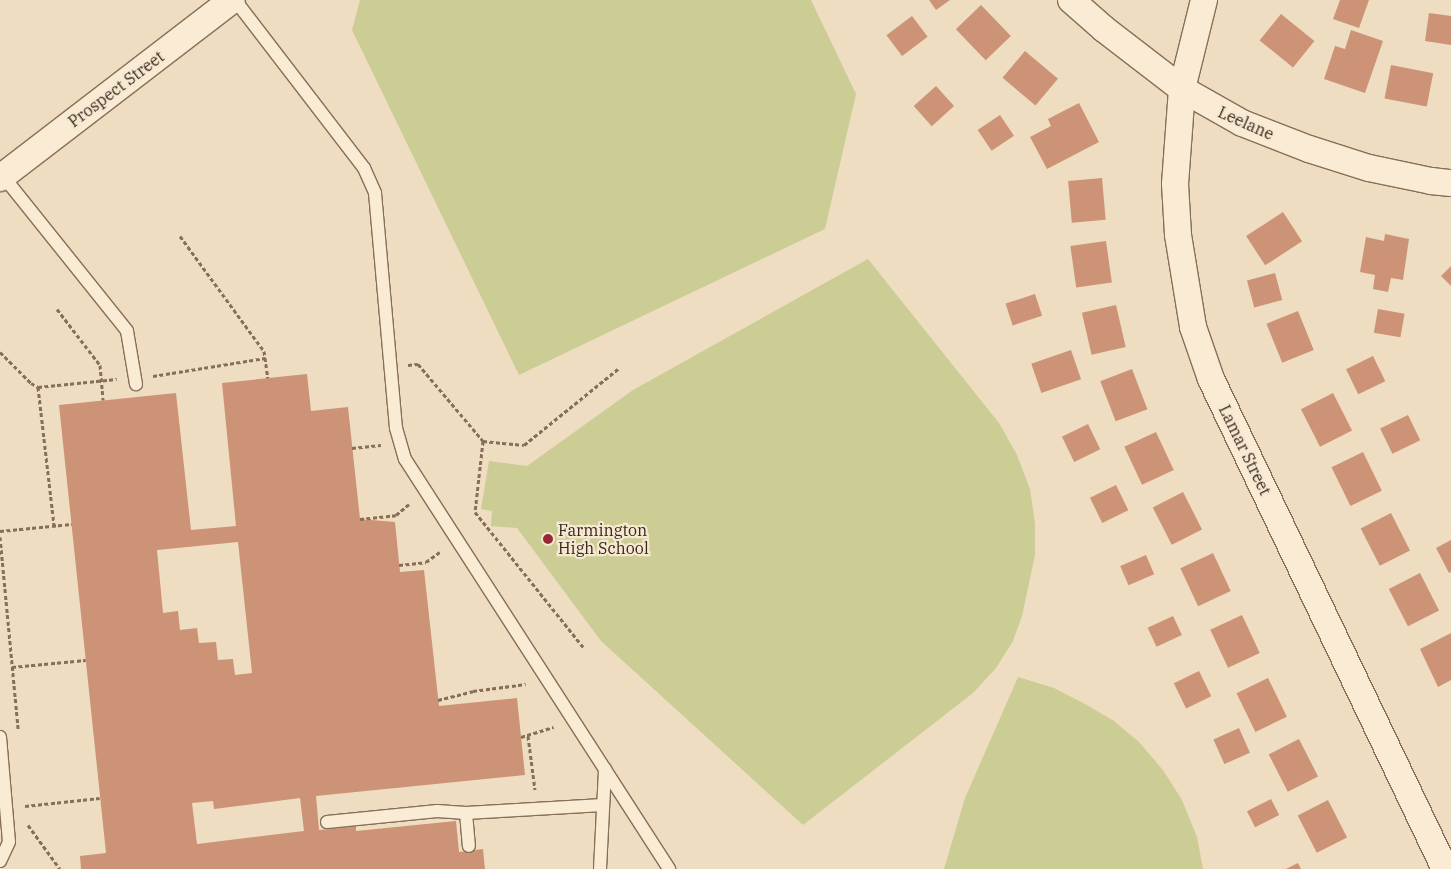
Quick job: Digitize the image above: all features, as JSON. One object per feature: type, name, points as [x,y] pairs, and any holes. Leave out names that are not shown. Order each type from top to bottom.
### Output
[{"type":"street","name":"Prospect Street","points":[[1,177],[234,0]]},
{"type":"street","name":"Leelane","points":[[1071,0],[1104,29],[1182,89],[1242,123],[1309,149],[1368,168],[1431,181],[1451,182]]},
{"type":"street","name":"Lamar Street","points":[[1204,0],[1182,89],[1175,184],[1178,235],[1193,326],[1211,378],[1446,869]]},
{"type":"lane","points":[[234,0],[364,168],[375,193],[396,428],[405,459],[669,869]]},
{"type":"lane","points":[[1,177],[127,331],[136,384]]},
{"type":"lane","points":[[0,737],[9,842],[0,861]]},
{"type":"lane","points":[[600,869],[605,769]]},
{"type":"lane","points":[[327,822],[437,811],[466,813],[603,805]]},
{"type":"lane","points":[[466,813],[469,846]]},
{"type":"path","points":[[180,236],[264,351],[268,378]]},
{"type":"path","points":[[57,309],[100,365],[103,400]]},
{"type":"path","points":[[0,352],[31,383],[38,387],[54,526]]},
{"type":"path","points":[[390,368],[418,364],[483,441],[524,445],[620,368]]},
{"type":"path","points":[[483,441],[474,512],[583,647]]},
{"type":"path","points":[[352,448],[382,445]]},
{"type":"path","points":[[360,519],[396,514],[409,504]]},
{"type":"path","points":[[0,531],[72,524]]},
{"type":"path","points":[[0,538],[19,736]]},
{"type":"path","points":[[399,565],[426,562],[440,552]]},
{"type":"path","points":[[12,667],[86,660]]},
{"type":"path","points":[[438,700],[473,691],[526,684]]},
{"type":"path","points":[[521,737],[553,727]]},
{"type":"path","points":[[528,736],[537,809]]},
{"type":"path","points":[[24,796],[26,814]]},
{"type":"path","points":[[25,806],[100,798]]},
{"type":"path","points":[[27,832],[27,823],[60,869]]},
{"type":"green space","points":[[360,0],[811,0],[856,94],[825,229],[519,375],[352,30]]},
{"type":"green space","points":[[868,259],[999,423],[1017,455],[1030,489],[1035,524],[1035,555],[1022,616],[1013,641],[996,668],[973,693],[803,825],[601,641],[517,528],[491,526],[492,511],[481,509],[489,461],[527,466],[633,390]]},
{"type":"green space","points":[[1018,677],[1054,688],[1085,704],[1114,721],[1139,742],[1163,770],[1182,800],[1197,837],[1203,869],[944,869],[965,798]]},
{"type":"building","points":[[929,0],[950,0],[936,10]]},
{"type":"building","points":[[1340,0],[1369,0],[1359,28],[1333,19]]},
{"type":"building","points":[[981,5],[1011,36],[986,60],[956,29]]},
{"type":"building","points":[[1429,13],[1451,16],[1451,45],[1425,41]]},
{"type":"building","points":[[1281,14],[1314,41],[1293,67],[1260,40]]},
{"type":"building","points":[[912,16],[928,37],[902,56],[886,35]]},
{"type":"building","points":[[1351,30],[1383,41],[1365,93],[1324,79],[1335,46],[1345,49]]},
{"type":"building","points":[[1025,51],[1058,79],[1035,105],[1003,78]]},
{"type":"building","points":[[1391,65],[1433,73],[1427,107],[1385,98]]},
{"type":"building","points":[[936,86],[954,106],[932,126],[914,106]]},
{"type":"building","points":[[1079,103],[1099,142],[1047,169],[1030,137],[1051,126],[1048,119]]},
{"type":"building","points":[[1000,115],[1014,136],[992,151],[978,130]]},
{"type":"building","points":[[1102,178],[1106,220],[1072,223],[1068,181]]},
{"type":"building","points":[[1283,212],[1302,241],[1265,265],[1246,236]]},
{"type":"building","points":[[1385,234],[1409,239],[1403,280],[1391,278],[1388,292],[1373,289],[1375,275],[1360,272],[1366,237],[1384,241]]},
{"type":"building","points":[[1106,241],[1112,283],[1076,288],[1070,246]]},
{"type":"building","points":[[1451,266],[1451,286],[1441,276]]},
{"type":"building","points":[[1275,273],[1282,300],[1254,308],[1247,281]]},
{"type":"building","points":[[1035,294],[1042,316],[1013,325],[1006,304]]},
{"type":"building","points":[[1116,305],[1126,347],[1092,355],[1082,313]]},
{"type":"building","points":[[1378,309],[1405,314],[1400,337],[1374,333]]},
{"type":"building","points":[[1298,311],[1314,350],[1282,363],[1266,324]]},
{"type":"building","points":[[1071,350],[1081,379],[1041,393],[1031,364]]},
{"type":"building","points":[[1373,356],[1385,381],[1358,394],[1346,369]]},
{"type":"building","points":[[1132,369],[1147,409],[1116,421],[1100,381]]},
{"type":"building","points":[[307,374],[311,411],[348,407],[360,519],[395,522],[400,572],[424,570],[439,706],[517,698],[525,775],[316,796],[319,830],[356,826],[356,831],[456,821],[459,852],[483,849],[485,869],[81,869],[80,856],[106,853],[59,405],[176,393],[191,530],[236,526],[222,383]],"holes":[[[238,542],[252,673],[235,675],[233,659],[218,660],[216,642],[199,643],[197,628],[180,630],[178,611],[163,613],[157,550]],[[300,798],[304,831],[197,844],[192,803],[213,801],[214,809]]]},
{"type":"building","points":[[1333,393],[1352,430],[1320,447],[1301,409]]},
{"type":"building","points":[[1408,415],[1420,440],[1392,454],[1380,429]]},
{"type":"building","points":[[1088,424],[1100,449],[1074,462],[1062,437]]},
{"type":"building","points":[[1156,432],[1174,470],[1142,485],[1124,447]]},
{"type":"building","points":[[1363,452],[1382,491],[1350,506],[1332,467]]},
{"type":"building","points":[[1116,485],[1128,510],[1102,523],[1090,498]]},
{"type":"building","points":[[1183,492],[1202,529],[1172,545],[1153,507]]},
{"type":"building","points":[[1391,513],[1410,550],[1380,566],[1361,528]]},
{"type":"building","points":[[1451,540],[1451,572],[1449,573],[1436,548]]},
{"type":"building","points":[[1213,553],[1231,591],[1198,606],[1180,568]]},
{"type":"building","points":[[1146,555],[1154,574],[1128,585],[1120,566]]},
{"type":"building","points":[[1420,573],[1439,610],[1408,626],[1389,589]]},
{"type":"building","points":[[1242,615],[1260,653],[1228,668],[1210,630]]},
{"type":"building","points":[[1173,616],[1182,635],[1156,647],[1148,628]]},
{"type":"building","points":[[1451,633],[1451,680],[1438,687],[1420,649]]},
{"type":"building","points":[[1199,671],[1211,696],[1186,708],[1174,683]]},
{"type":"building","points":[[1268,678],[1287,717],[1255,732],[1237,693]]},
{"type":"building","points":[[1239,728],[1250,753],[1224,764],[1213,739]]},
{"type":"building","points":[[1299,739],[1318,776],[1288,792],[1269,754]]},
{"type":"building","points":[[1271,799],[1279,815],[1255,827],[1247,811]]},
{"type":"building","points":[[1328,800],[1347,837],[1317,853],[1298,815]]},
{"type":"building","points":[[1298,863],[1301,869],[1286,869]]},
{"type":"place","name":"Farmington High School","points":[[548,539]]}]
